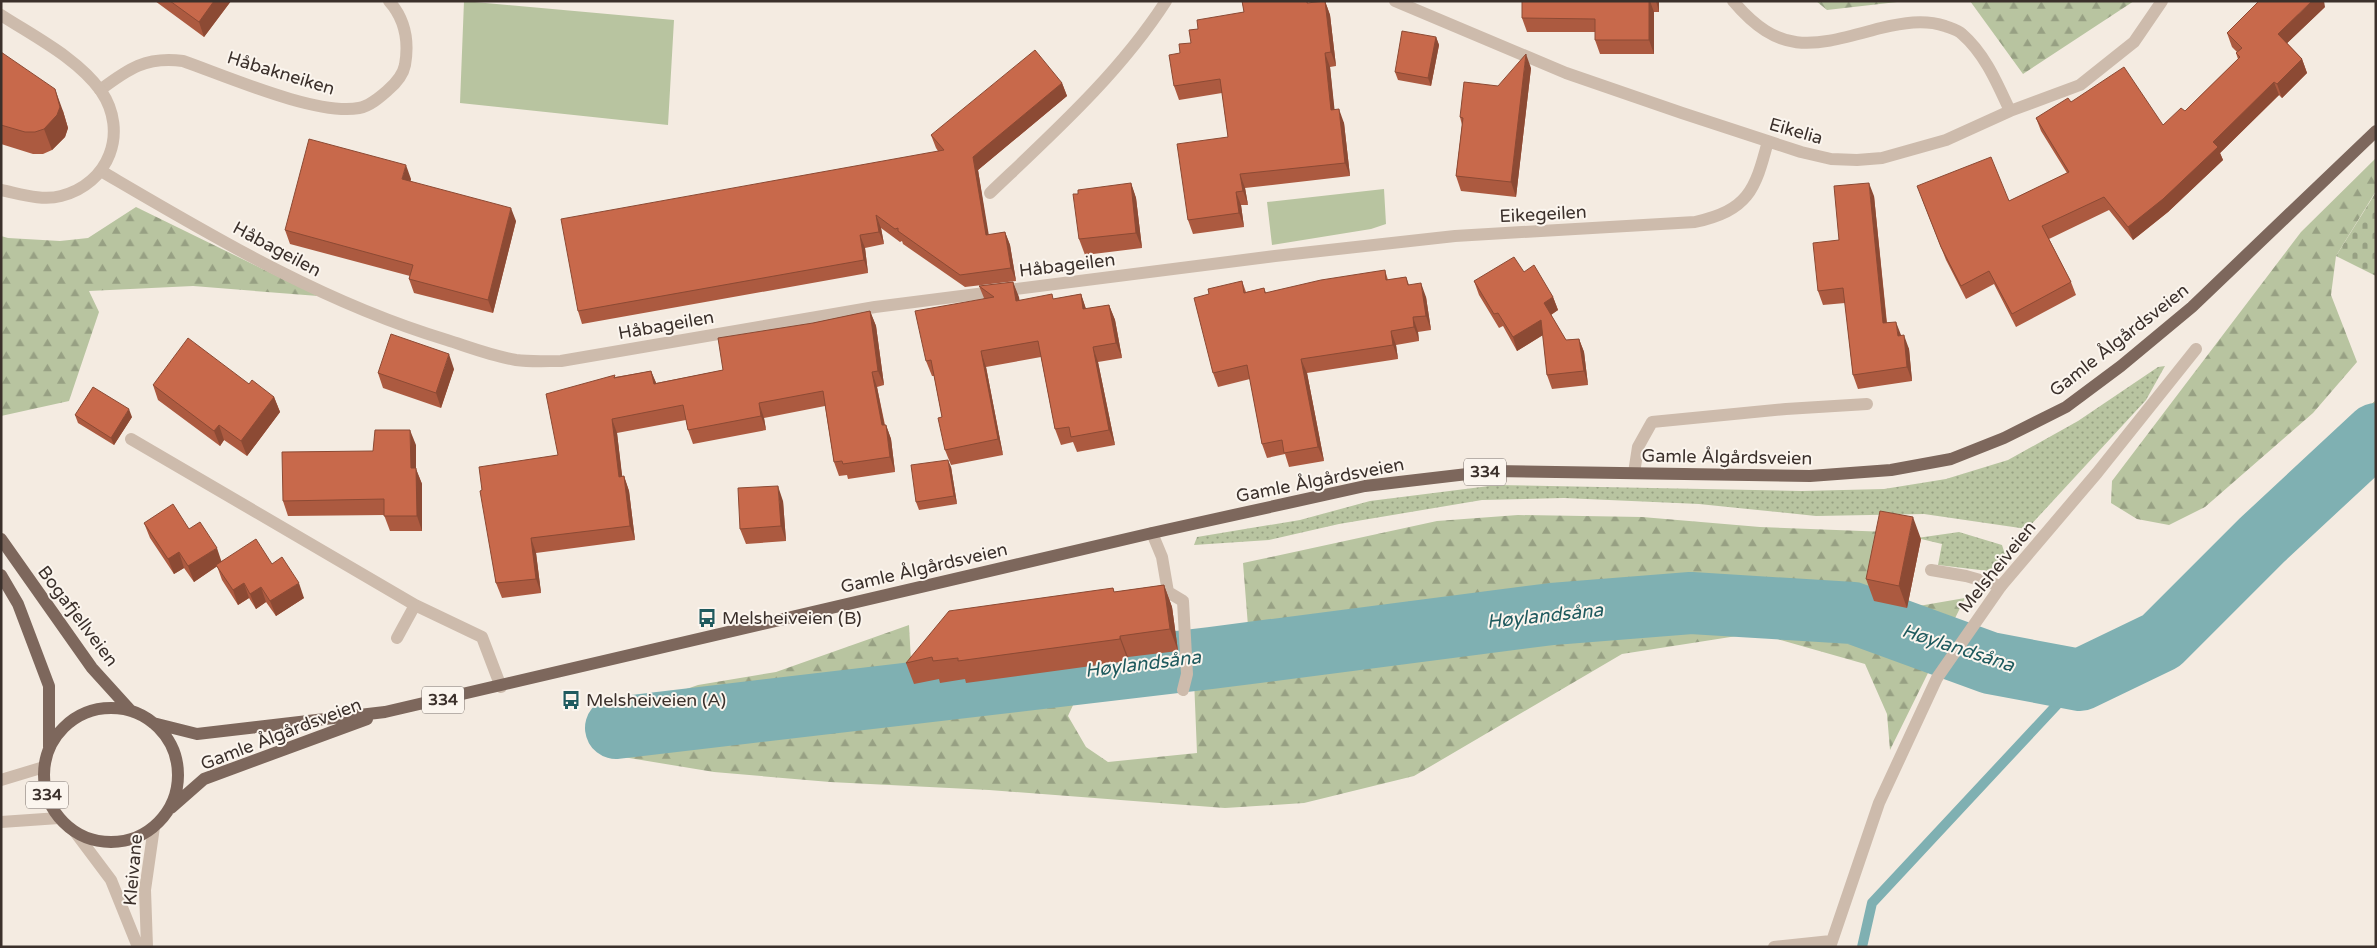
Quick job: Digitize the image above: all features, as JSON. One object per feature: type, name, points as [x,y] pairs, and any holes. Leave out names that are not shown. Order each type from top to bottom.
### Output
[{"type":"main road","name":"Gamle Ålgårdsveien","points":[[154,723],[197,734],[385,712],[501,687],[1152,533],[1365,486],[1493,471],[1810,476],[1891,470],[1951,459],[2004,438],[2066,407],[2121,366],[2192,307],[2376,131]]},
{"type":"main road","name":"Bogafjellveien","points":[[1,539],[92,668],[131,711]]},
{"type":"main road","name":"334","points":[[1,575],[18,604],[49,686],[49,748],[44,767],[44,785],[49,802],[59,818],[75,832],[94,840],[116,843],[136,838],[154,827],[168,811],[176,793],[178,774],[175,755],[167,737],[154,723],[131,711],[112,708],[92,710],[75,718],[59,731],[49,748]]},
{"type":"main road","name":"Gamle Ålgårdsveien","points":[[168,811],[204,779],[385,712]]},
{"type":"street","name":"Håbakneiken","points":[[100,90],[122,73],[138,65],[152,60],[166,59],[183,61],[295,100],[323,107],[361,108],[378,99],[394,84],[404,68],[407,45],[403,21],[390,1]]},
{"type":"street","points":[[990,193],[1064,123],[1097,87],[1150,24],[1166,1]]},
{"type":"street","name":"Eikelia","points":[[1395,1],[1566,73],[1801,152],[1831,159],[1857,160],[1882,158],[1946,140],[2010,111],[2080,85],[2134,42],[2162,1]]},
{"type":"street","points":[[1733,1],[1752,24],[1785,42],[1822,44],[1896,24],[1930,21],[1960,32],[1983,56],[2010,111]]},
{"type":"street","points":[[1,15],[72,62],[100,90],[110,107],[115,124],[112,151],[101,171],[75,191],[60,196],[43,198],[1,190]]},
{"type":"street","name":"Eikegeilen","points":[[1275,256],[1455,236],[1702,220],[1718,216],[1736,206],[1750,192],[1759,175],[1768,142]]},
{"type":"street","name":"Håbageilen","points":[[101,171],[243,252],[327,295],[412,330],[516,360],[561,361],[875,308],[1275,256]]},
{"type":"street","name":"Melsheiveien","points":[[1831,944],[1879,803],[1937,678],[1965,635],[2001,586],[2097,473],[2196,349]]},
{"type":"street","points":[[1634,473],[1638,446],[1652,422],[1786,409],[1867,404]]},
{"type":"street","points":[[131,439],[415,605],[482,637],[501,687]]},
{"type":"street","points":[[1152,533],[1162,557],[1168,592],[1183,601],[1187,649],[1187,674],[1183,690]]},
{"type":"street","points":[[1931,570],[1966,576],[2001,586]]},
{"type":"street","points":[[396,638],[415,605]]},
{"type":"street","points":[[1,780],[44,767]]},
{"type":"street","points":[[1,822],[59,818]]},
{"type":"street","name":"Kleivane","points":[[147,947],[146,890],[154,827]]},
{"type":"street","name":"Kleivane","points":[[75,832],[111,880],[138,947]]},
{"type":"street","points":[[1774,947],[1831,944]]},
{"type":"green space","points":[[464,1],[674,20],[668,125],[460,103]]},
{"type":"green space","points":[[1816,1],[1906,1],[1827,10]]},
{"type":"green space","points":[[1970,1],[2134,1],[2023,74]]},
{"type":"green space","points":[[2376,158],[2376,191],[2336,256],[2331,295],[2357,362],[2313,413],[2205,507],[2169,525],[2137,519],[2111,503],[2112,481],[2301,232]]},
{"type":"green space","points":[[1384,189],[1386,224],[1371,229],[1272,245],[1267,202]]},
{"type":"green space","points":[[2376,192],[2376,276],[2336,256]]},
{"type":"green space","points":[[136,207],[318,296],[193,286],[89,291],[99,312],[69,401],[1,416],[1,236],[60,241],[88,238]]},
{"type":"green space","points":[[2165,366],[2146,400],[2027,529],[1924,514],[1816,516],[1699,504],[1564,498],[1482,500],[1339,524],[1269,540],[1194,545],[1197,537],[1300,520],[1370,501],[1497,485],[1802,491],[1884,489],[1946,479],[2008,460],[2078,421],[2158,367]]},
{"type":"green space","points":[[2376,400],[2376,420],[2305,486],[2290,479]]},
{"type":"green space","points":[[1518,515],[1642,517],[1760,527],[1888,532],[1874,601],[1907,608],[1965,598],[1890,750],[1887,714],[1865,664],[1756,633],[1622,654],[1414,776],[1304,803],[1225,808],[989,790],[830,782],[714,772],[611,755],[623,711],[698,685],[776,672],[909,625],[913,697],[1063,679],[1080,690],[1068,716],[1086,747],[1108,762],[1197,753],[1194,679],[1197,638],[1248,626],[1243,563],[1437,521]]},
{"type":"green space","points":[[1959,532],[2002,545],[2007,561],[1997,572],[1938,565],[1942,544],[1917,538]]},
{"type":"building","points":[[170,1],[214,1],[199,22]]},
{"type":"building","points":[[1242,1],[1307,1],[1307,3],[1325,1],[1331,52],[1325,53],[1331,110],[1339,109],[1345,163],[1240,174],[1243,191],[1236,192],[1239,213],[1188,220],[1177,144],[1228,137],[1220,79],[1174,86],[1169,55],[1180,53],[1179,44],[1191,43],[1189,30],[1198,29],[1197,20],[1244,12]]},
{"type":"building","points":[[1522,1],[1649,1],[1649,40],[1595,40],[1595,19],[1522,18]]},
{"type":"building","points":[[2259,1],[2312,1],[2278,34],[2302,59],[2277,84],[2274,82],[2213,142],[2218,147],[2163,199],[2128,227],[2104,197],[2042,226],[2071,282],[2012,314],[1989,271],[1961,286],[1941,247],[1917,186],[1991,157],[2009,201],[2069,172],[2036,118],[2068,98],[2071,102],[2124,67],[2163,125],[2181,108],[2185,111],[2240,57],[2236,53],[2242,48],[2227,33]]},
{"type":"building","points":[[1402,31],[1436,37],[1428,78],[1395,72]]},
{"type":"building","points":[[1035,50],[1062,83],[973,157],[986,235],[1005,232],[1011,268],[960,275],[898,231],[898,228],[895,229],[876,215],[879,232],[860,235],[864,260],[578,311],[561,219],[944,150],[931,135]]},
{"type":"building","points":[[1,52],[55,89],[60,107],[57,115],[44,129],[35,132],[25,132],[1,125]]},
{"type":"building","points":[[1526,54],[1511,182],[1456,176],[1463,118],[1460,117],[1464,82],[1498,86]]},
{"type":"building","points":[[309,139],[406,165],[402,179],[511,208],[488,300],[409,279],[413,265],[285,230]]},
{"type":"building","points":[[1131,183],[1136,233],[1079,239],[1073,194],[1078,194],[1078,190]]},
{"type":"building","points":[[1869,183],[1883,323],[1896,322],[1898,336],[1904,335],[1907,367],[1853,375],[1843,288],[1818,291],[1813,243],[1839,240],[1834,186]]},
{"type":"building","points":[[1514,257],[1524,272],[1534,265],[1553,297],[1544,303],[1566,340],[1579,339],[1584,371],[1547,375],[1541,320],[1513,337],[1498,313],[1494,314],[1474,281]]},
{"type":"building","points":[[1385,270],[1386,280],[1406,277],[1408,285],[1421,283],[1426,316],[1413,317],[1414,327],[1391,331],[1393,345],[1301,359],[1318,447],[1284,453],[1282,440],[1262,444],[1247,365],[1213,373],[1194,298],[1209,294],[1208,289],[1242,281],[1244,293],[1264,288],[1265,293],[1321,280]]},
{"type":"building","points":[[1013,282],[1016,301],[1052,294],[1053,299],[1081,294],[1083,309],[1109,305],[1116,343],[1093,347],[1109,430],[1071,437],[1069,427],[1055,429],[1038,341],[981,351],[998,439],[945,450],[938,418],[942,417],[931,360],[926,361],[915,311],[994,297],[979,286]]},
{"type":"building","points":[[870,311],[878,371],[872,372],[882,425],[886,425],[890,457],[843,464],[842,461],[834,462],[823,391],[759,403],[761,416],[688,430],[683,405],[612,419],[619,477],[624,476],[630,526],[531,538],[536,579],[496,583],[480,491],[482,490],[479,467],[558,455],[546,394],[615,375],[614,378],[651,371],[654,384],[723,370],[718,338],[813,323]]},
{"type":"building","points":[[391,334],[449,354],[436,393],[378,373]]},
{"type":"building","points":[[188,338],[249,384],[252,380],[274,397],[241,441],[219,425],[214,431],[153,385]]},
{"type":"building","points":[[93,387],[129,409],[111,438],[75,415]]},
{"type":"building","points":[[375,430],[410,430],[411,468],[416,468],[417,516],[384,516],[384,499],[283,501],[282,452],[373,451]]},
{"type":"building","points":[[948,460],[954,496],[916,502],[911,465]]},
{"type":"building","points":[[778,486],[781,526],[740,529],[738,488]]},
{"type":"building","points":[[173,504],[189,529],[200,522],[217,548],[188,566],[179,552],[168,559],[144,523]]},
{"type":"building","points":[[1880,511],[1913,517],[1899,586],[1866,579]]},
{"type":"building","points":[[256,539],[272,564],[282,557],[299,583],[270,601],[261,587],[250,594],[244,583],[233,590],[216,565]]},
{"type":"building","points":[[1164,585],[1170,629],[1120,636],[1120,639],[958,661],[958,658],[933,661],[932,657],[906,663],[949,611],[1113,588],[1114,592]]},
{"type":"waterway","name":"Høylandsåna","points":[[616,728],[1211,658],[1552,614],[1691,603],[1853,613],[1990,663],[2080,680],[2161,641],[2262,540],[2376,434]]},
{"type":"waterway","points":[[1862,947],[1872,903],[2080,680]]},
{"type":"place","name":"Melsheiveien (B)","points":[[707,618]]},
{"type":"place","name":"Melsheiveien (A)","points":[[571,700]]}]
